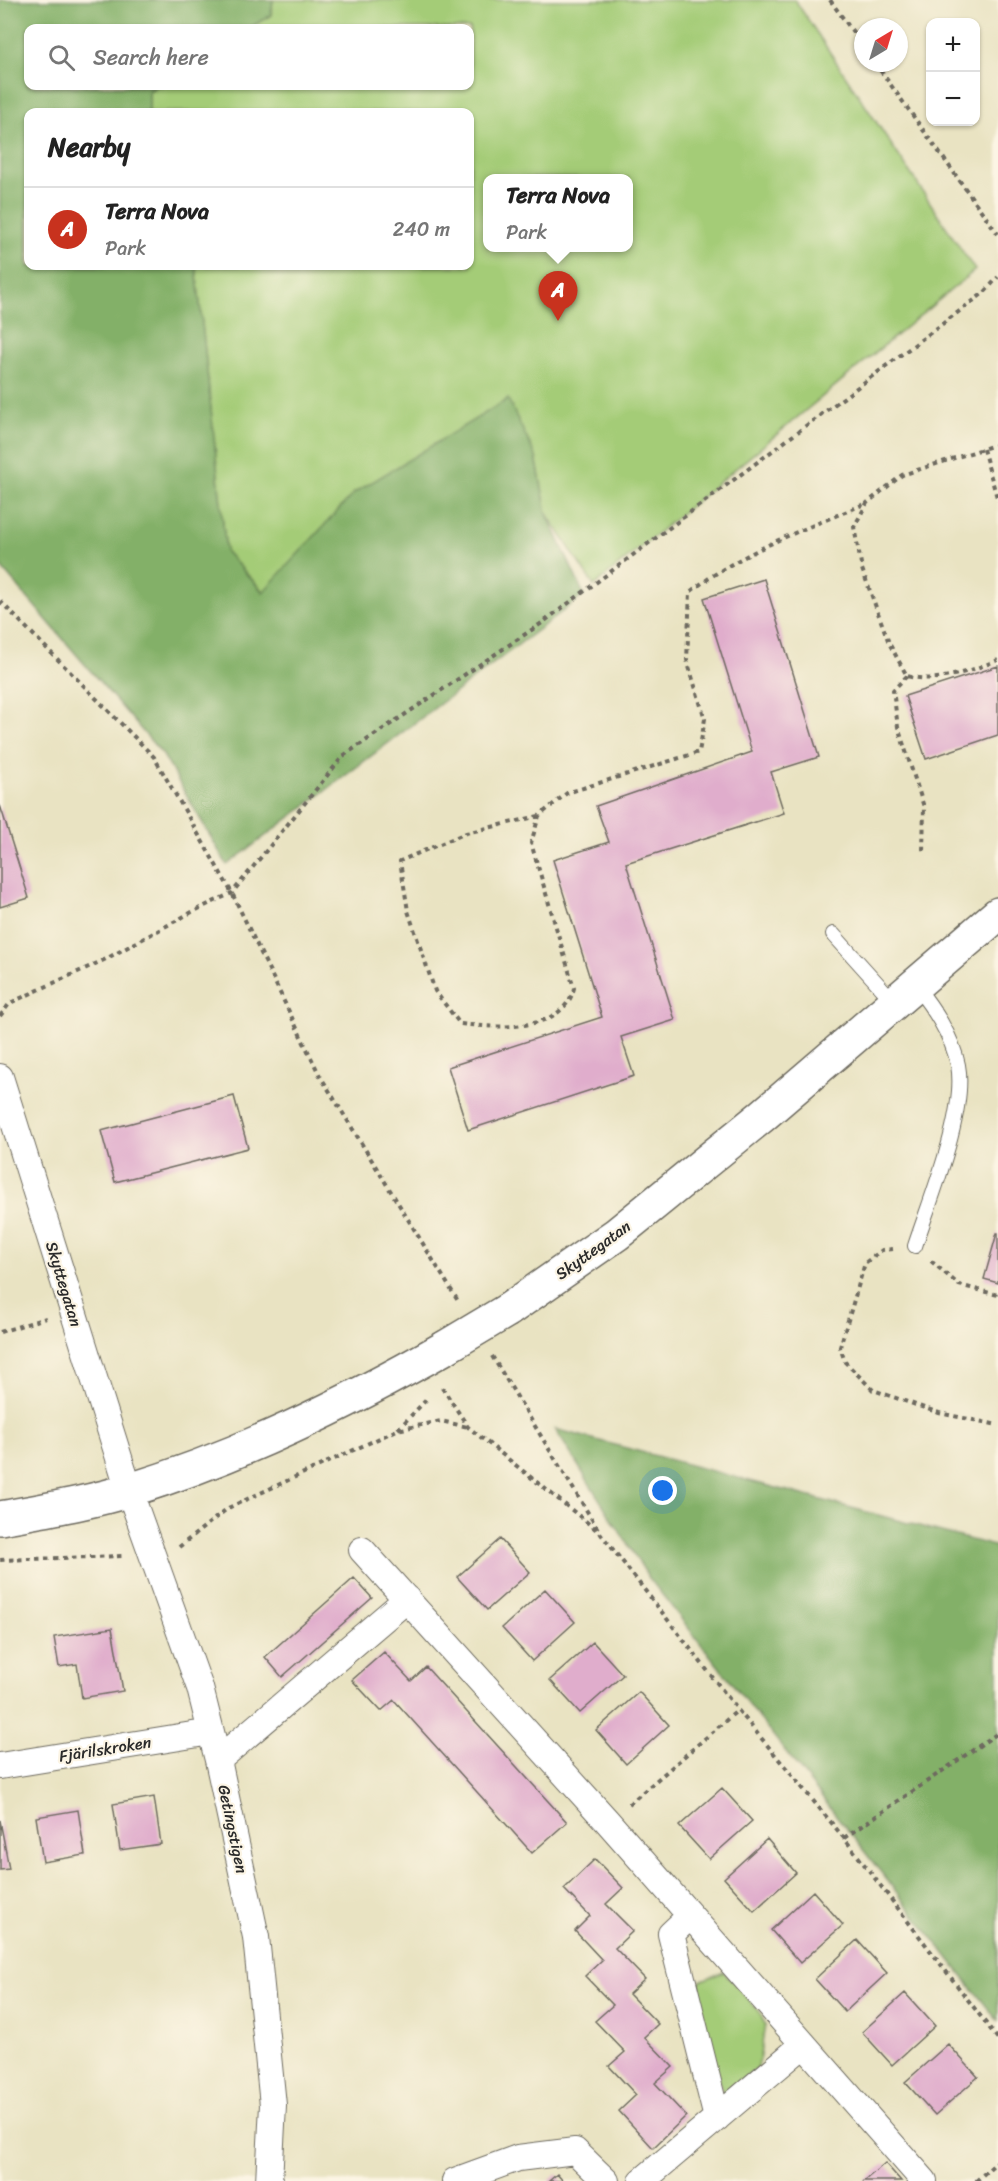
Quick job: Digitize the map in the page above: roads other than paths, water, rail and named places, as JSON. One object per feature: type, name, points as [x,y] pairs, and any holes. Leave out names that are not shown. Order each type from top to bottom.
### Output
[{"type":"street","name":"Skyttegatan","points":[[0,1518],[129,1491],[291,1430],[358,1397],[508,1310],[617,1234],[998,914]]},
{"type":"street","name":"Skyttegatan","points":[[0,1077],[129,1491]]},
{"type":"street","name":"Getingstigen","points":[[129,1491],[200,1688],[256,1936],[273,2105],[269,2181]]},
{"type":"street","points":[[362,1550],[608,1822],[802,2046],[924,2181]]},
{"type":"street","points":[[218,1760],[407,1599]]},
{"type":"street","name":"Fjärilskroken","points":[[0,1766],[211,1732]]},
{"type":"street","points":[[689,1917],[671,1934],[717,2118]]},
{"type":"street","points":[[642,2181],[802,2046]]},
{"type":"street","points":[[455,2181],[518,2158],[575,2151],[606,2181]]},
{"type":"lane","points":[[833,934],[905,994],[938,1016],[958,1065],[958,1109],[915,1246]]},
{"type":"place","name":"Terra Nova","points":[[558,321]]}]
